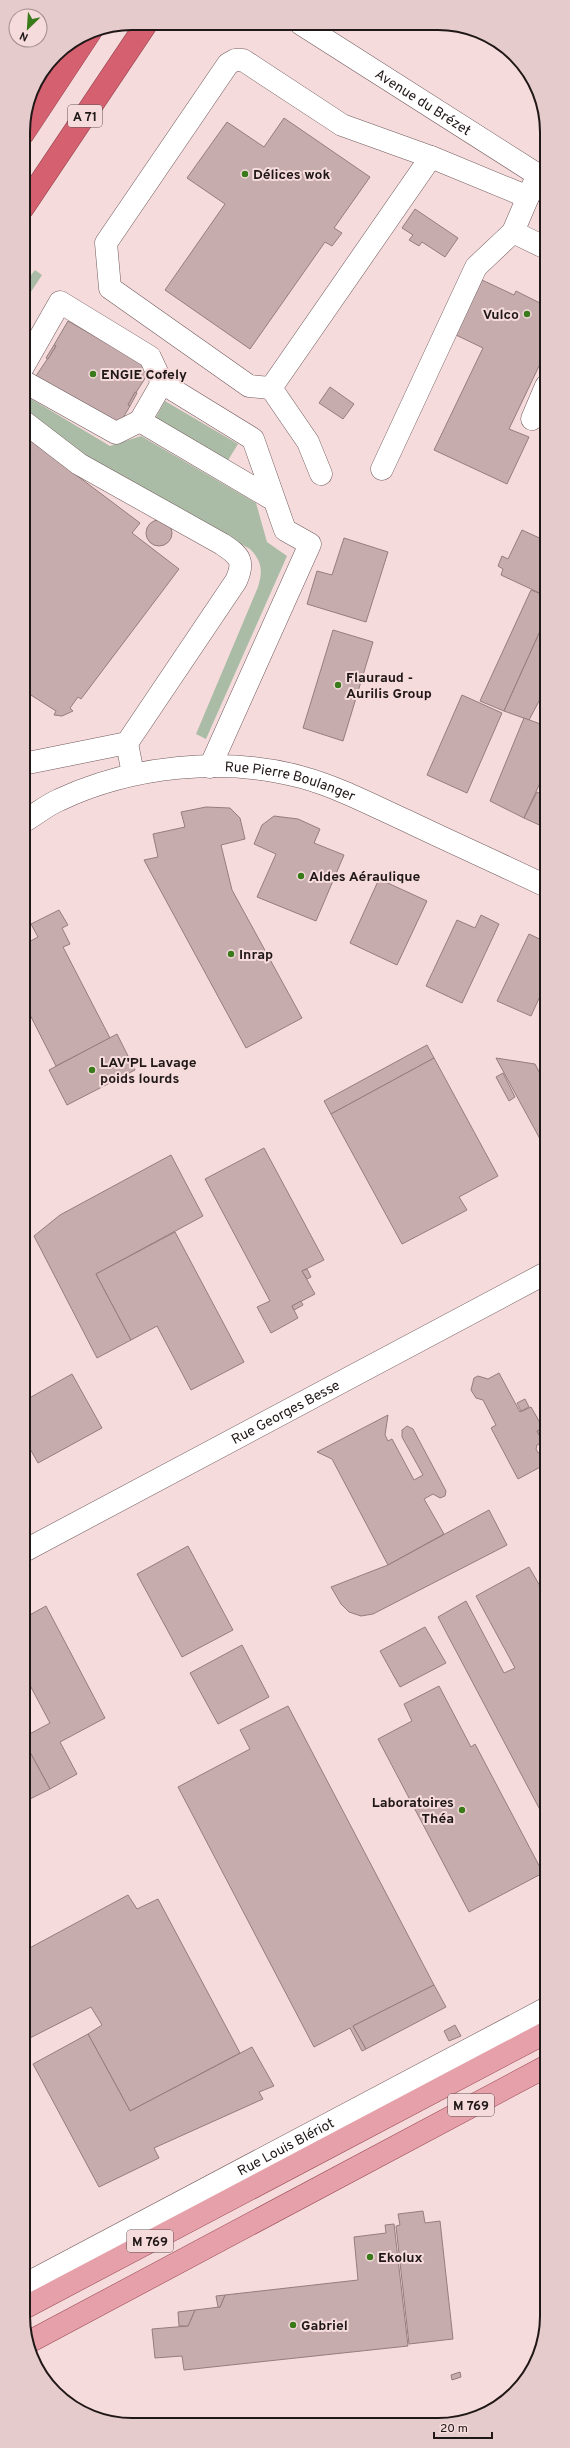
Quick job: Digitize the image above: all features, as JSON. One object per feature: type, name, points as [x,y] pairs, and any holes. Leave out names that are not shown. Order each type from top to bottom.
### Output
[{"type":"highway","name":"A 71","points":[[30,198],[142,30]]},
{"type":"highway","points":[[30,123],[83,43]]},
{"type":"main road","name":"Rue Louis Blériot","points":[[30,2305],[540,2036]]},
{"type":"main road","name":"M 769","points":[[33,2340],[540,2070]]},
{"type":"street","name":"Avenue du Brézet","points":[[310,30],[540,176]]},
{"type":"street","points":[[271,388],[249,386],[110,288],[106,244],[228,64],[235,60],[243,60],[342,125],[431,157],[528,197]]},
{"type":"street","points":[[271,388],[431,157]]},
{"type":"street","points":[[382,469],[476,267],[512,232],[528,197],[540,180]]},
{"type":"street","points":[[512,232],[540,245]]},
{"type":"street","points":[[30,355],[60,302],[150,357],[162,383],[253,439],[285,530],[310,544],[210,768]]},
{"type":"street","points":[[30,385],[116,433],[140,421],[162,383]]},
{"type":"street","points":[[271,388],[308,442],[321,474]]},
{"type":"street","points":[[532,419],[540,400]]},
{"type":"street","points":[[140,421],[274,500]]},
{"type":"street","points":[[30,426],[79,464],[222,544],[240,559],[242,568],[236,581],[128,743],[133,774]]},
{"type":"street","points":[[30,763],[128,743]]},
{"type":"street","name":"Rue Pierre Boulanger","points":[[30,818],[58,800],[133,774],[172,768],[267,771],[300,777],[340,790],[540,883]]},
{"type":"street","name":"Rue Georges Besse","points":[[30,1548],[540,1276]]},
{"type":"street","name":"Rue Louis Blériot","points":[[30,2282],[540,2012]]},
{"type":"green space","points":[[35,270],[42,275],[30,293],[30,276]]},
{"type":"green space","points":[[30,398],[110,446],[141,436],[256,503],[267,542],[287,556],[206,739],[196,734],[258,587],[261,576],[259,562],[250,549],[81,454],[30,416]]},
{"type":"green space","points":[[165,401],[238,444],[227,462],[155,419]]},
{"type":"building","points":[[284,118],[370,177],[334,228],[342,233],[332,246],[325,242],[250,349],[165,290],[225,204],[187,178],[227,122],[264,147]]},
{"type":"building","points":[[415,209],[458,238],[445,257],[422,242],[419,246],[409,240],[413,235],[402,228]]},
{"type":"building","points":[[482,280],[514,295],[516,291],[540,303],[540,364],[509,429],[529,437],[507,484],[434,450],[483,348],[456,335]]},
{"type":"building","name":"ENGIE Cofely","points":[[68,321],[151,369],[128,405],[130,406],[117,428],[34,379],[56,346],[54,345]]},
{"type":"building","points":[[54,345],[56,346],[48,359],[46,358]]},
{"type":"building","points":[[330,387],[354,404],[343,419],[319,403]]},
{"type":"building","points":[[135,392],[137,393],[130,406],[128,405]]},
{"type":"building","points":[[30,440],[140,523],[132,533],[179,569],[81,699],[78,697],[70,708],[73,711],[62,716],[54,715],[56,711],[30,694]]},
{"type":"building","points":[[159,520],[168,524],[172,533],[168,542],[159,546],[150,542],[146,533],[150,524]]},
{"type":"building","points":[[522,530],[540,538],[540,593],[501,575],[503,569],[498,566],[502,556],[508,559]]},
{"type":"building","points":[[344,538],[388,552],[366,622],[307,604],[317,571],[332,575]]},
{"type":"building","points":[[531,590],[540,594],[540,631],[504,711],[480,701]]},
{"type":"building","name":"Flauraud - Aurilis Group","points":[[333,630],[373,642],[343,741],[303,728]]},
{"type":"building","points":[[540,631],[540,699],[529,720],[504,711]]},
{"type":"building","points":[[462,695],[502,713],[467,793],[427,775]]},
{"type":"building","points":[[524,718],[540,724],[540,783],[524,818],[490,801]]},
{"type":"building","points":[[537,792],[540,793],[540,825],[524,818]]},
{"type":"building","name":"Inrap","points":[[206,807],[230,808],[240,818],[245,839],[221,845],[232,890],[302,1018],[246,1048],[144,860],[158,857],[153,834],[185,827],[181,812]]},
{"type":"building","name":"Aldes Aéraulique","points":[[274,816],[298,819],[320,829],[314,843],[344,855],[316,921],[257,897],[276,854],[254,844],[262,825]]},
{"type":"building","points":[[379,879],[427,901],[397,965],[350,943]]},
{"type":"building","points":[[59,910],[68,925],[62,928],[70,944],[63,947],[110,1038],[56,1066],[30,1015],[30,941],[38,937],[31,924]]},
{"type":"building","points":[[481,915],[499,924],[462,1003],[426,986],[457,920],[475,928]]},
{"type":"building","points":[[529,934],[540,939],[540,996],[531,1016],[497,1001]]},
{"type":"building","name":"LAV'PL Lavage poids lourds","points":[[117,1034],[135,1070],[67,1105],[49,1070]]},
{"type":"building","points":[[427,1045],[434,1058],[331,1114],[324,1101]]},
{"type":"building","points":[[434,1058],[498,1176],[459,1197],[467,1210],[402,1244],[331,1114]]},
{"type":"building","points":[[496,1058],[535,1064],[540,1074],[540,1139]]},
{"type":"building","points":[[503,1073],[515,1097],[509,1101],[496,1077]]},
{"type":"building","points":[[264,1148],[324,1260],[302,1271],[315,1294],[292,1306],[298,1318],[271,1333],[257,1307],[270,1301],[205,1179]]},
{"type":"building","points":[[171,1155],[203,1216],[96,1274],[131,1340],[97,1358],[34,1236],[60,1215]]},
{"type":"building","points":[[175,1232],[244,1362],[191,1390],[157,1326],[131,1340],[96,1274]]},
{"type":"building","points":[[307,1269],[311,1277],[307,1279],[302,1271]]},
{"type":"building","points":[[301,1301],[303,1305],[294,1310],[292,1306]]},
{"type":"building","points":[[499,1373],[520,1412],[531,1407],[540,1423],[540,1430],[537,1431],[540,1436],[540,1444],[537,1445],[536,1449],[538,1453],[540,1452],[540,1467],[518,1479],[491,1428],[496,1425],[483,1400],[476,1398],[471,1390],[474,1378],[478,1376],[488,1379]]},
{"type":"building","points":[[72,1374],[102,1428],[38,1463],[30,1449],[30,1398]]},
{"type":"building","points":[[525,1399],[529,1407],[521,1411],[517,1403]]},
{"type":"building","points":[[388,1415],[385,1435],[388,1441],[392,1439],[414,1480],[423,1475],[402,1437],[402,1430],[407,1426],[413,1429],[446,1491],[445,1496],[440,1498],[433,1494],[424,1499],[444,1534],[388,1565],[332,1459],[317,1452]]},
{"type":"building","points":[[489,1510],[507,1545],[373,1614],[361,1616],[349,1612],[341,1604],[331,1587],[388,1565]]},
{"type":"building","points":[[188,1546],[233,1630],[182,1657],[137,1574]]},
{"type":"building","points":[[529,1567],[540,1586],[540,1810],[438,1617],[466,1601],[504,1673],[515,1668],[476,1596]]},
{"type":"building","points":[[46,1606],[105,1718],[60,1742],[77,1774],[50,1789],[30,1752],[30,1734],[50,1723],[30,1685],[30,1615]]},
{"type":"building","points":[[425,1627],[446,1663],[400,1687],[380,1651]]},
{"type":"building","points":[[242,1645],[269,1697],[218,1724],[190,1673]]},
{"type":"building","name":"Laboratoires Théa","points":[[439,1686],[471,1747],[475,1744],[540,1867],[540,1875],[469,1912],[378,1739],[412,1721],[404,1704]]},
{"type":"building","points":[[288,1706],[434,1985],[353,2026],[366,2049],[362,2051],[350,2028],[314,2047],[178,1787],[250,1749],[240,1730]]},
{"type":"building","points":[[30,1752],[50,1789],[30,1799]]},
{"type":"building","points":[[128,1895],[137,1909],[158,1899],[240,2053],[130,2111],[88,2034],[102,2025],[91,2007],[30,2038],[30,1948]]},
{"type":"building","points":[[434,1985],[446,2007],[366,2049],[353,2026]]},
{"type":"building","points":[[455,2025],[461,2036],[449,2041],[444,2031]]},
{"type":"building","points":[[88,2034],[130,2111],[252,2047],[274,2086],[259,2092],[263,2099],[154,2148],[159,2158],[99,2187],[33,2064]]},
{"type":"building","points":[[423,2211],[425,2223],[440,2221],[453,2339],[409,2344],[396,2226],[400,2225],[398,2214]]},
{"type":"building","points":[[394,2224],[408,2346],[184,2370],[182,2356],[155,2358],[152,2329],[188,2326],[195,2310],[220,2307],[225,2295],[358,2280],[354,2237],[386,2233],[385,2225]]},
{"type":"building","points":[[225,2295],[220,2307],[218,2307],[216,2296]]},
{"type":"building","points":[[195,2310],[188,2326],[179,2326],[178,2312]]},
{"type":"building","points":[[460,2372],[461,2377],[452,2380],[451,2375]]},
{"type":"place","name":"Délices wok","points":[[245,174]]},
{"type":"place","name":"Vulco","points":[[527,314]]},
{"type":"place","name":"ENGIE Cofely","points":[[93,374]]},
{"type":"place","name":"Flauraud - Aurilis Group","points":[[338,685]]},
{"type":"place","name":"Aldes Aéraulique","points":[[301,876]]},
{"type":"place","name":"Inrap","points":[[231,954]]},
{"type":"place","name":"LAV'PL Lavage poids lourds","points":[[92,1070]]},
{"type":"place","name":"Laboratoires Théa","points":[[462,1810]]},
{"type":"place","name":"Ekolux","points":[[370,2257]]},
{"type":"place","name":"Gabriel","points":[[293,2325]]}]
